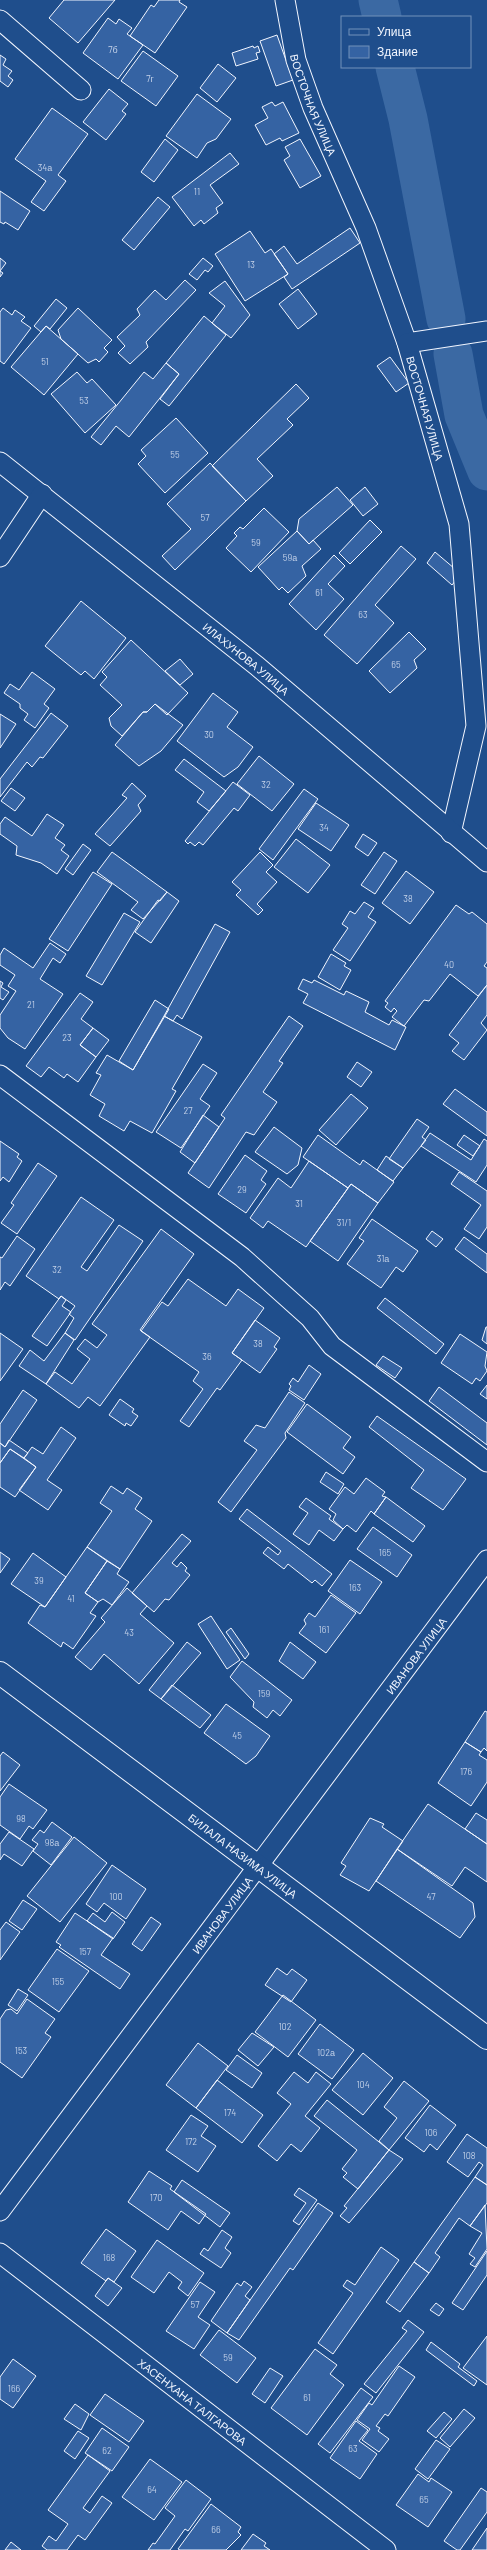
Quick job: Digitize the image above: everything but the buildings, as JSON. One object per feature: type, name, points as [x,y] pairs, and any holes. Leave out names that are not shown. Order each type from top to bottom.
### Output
[{"type":"street","name":"ВОСТОЧНАЯ УЛИЦА","points":[[285,0],[296,60],[313,108],[366,228],[408,343],[459,531],[476,726],[451,833]]},
{"type":"street","points":[[0,20],[81,90]]},
{"type":"street","points":[[408,343],[487,331]]},
{"type":"street","name":"ИЛАХУНОВА УЛИЦА","points":[[0,462],[257,666],[451,833],[487,862]]},
{"type":"street","points":[[0,557],[42,494]]},
{"type":"street","points":[[0,1075],[242,1257],[310,1318],[332,1346],[487,1462]]},
{"type":"street","name":"ИВАНОВА УЛИЦА","points":[[0,2212],[487,1560]]},
{"type":"street","name":"БИЛАЛА НАЗИМА УЛИЦА","points":[[0,1673],[487,2038]]},
{"type":"street","name":"ХАСЕНХАНА ТАЛГАРОВА","points":[[0,2253],[386,2550]]},
{"type":"waterway","points":[[378,0],[382,16]]},
{"type":"waterway","points":[[395,68],[408,119],[446,319]]},
{"type":"waterway","points":[[453,354],[464,415],[487,471]]}]
